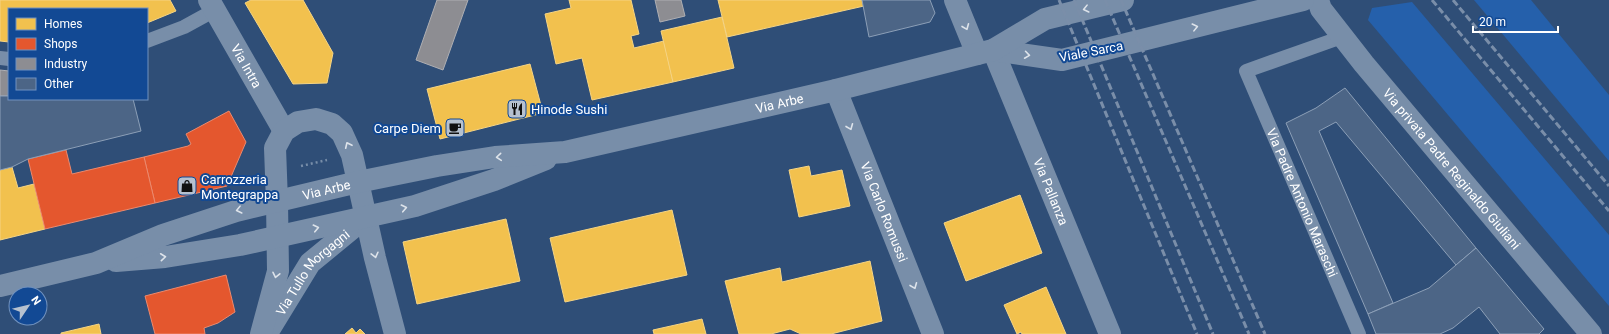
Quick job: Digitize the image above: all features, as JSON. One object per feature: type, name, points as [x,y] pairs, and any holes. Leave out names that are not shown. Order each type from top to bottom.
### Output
[{"type":"street","name":"Via Pallanza","points":[[955,0],[985,52],[1110,334]]},
{"type":"street","points":[[985,52],[1045,19],[1123,0]]},
{"type":"street","name":"Viale Sarca","points":[[985,52],[1062,60],[1303,0]]},
{"type":"street","name":"Via privata Padre Reginaldo Giuliani","points":[[1318,0],[1321,9],[1342,37],[1591,334]]},
{"type":"street","name":"Via Intra","points":[[212,5],[284,131]]},
{"type":"street","name":"Via Arbe","points":[[0,286],[96,263],[165,257],[218,249],[415,206],[494,180],[566,152],[836,90],[985,52]]},
{"type":"street","name":"Via Carlo Romussi","points":[[836,90],[933,334]]},
{"type":"street","points":[[284,131],[298,122],[316,119],[332,124],[342,133],[352,155],[395,334]]},
{"type":"street","name":"Via Tullo Morgagni","points":[[261,334],[278,271],[275,148],[284,131]]},
{"type":"street","name":"Via Arbe","points":[[96,263],[163,235],[236,211],[358,182],[437,166],[495,157],[566,152]]},
{"type":"street","name":"Via Tullo Morgagni","points":[[267,334],[310,263],[366,216]]},
{"type":"lane","points":[[148,41],[184,27],[212,5]]},
{"type":"lane","name":"Via Padre Antonio Maraschi","points":[[1342,37],[1246,71],[1359,334]]},
{"type":"path","points":[[300,166],[332,159]]},
{"type":"shaded area","points":[[1474,0],[1531,0],[1609,95],[1609,161]]},
{"type":"shaded area","points":[[1412,2],[1609,235],[1609,306],[1368,20],[1372,8]]},
{"type":"building: Homes","points":[[0,0],[170,0],[176,11],[148,23],[148,8],[8,8],[8,42],[0,41]]},
{"type":"building: Homes","points":[[251,0],[303,0],[333,53],[327,83],[293,84],[245,3]]},
{"type":"building: Homes","points":[[569,0],[631,0],[639,34],[631,36],[634,48],[664,41],[673,82],[592,100],[582,58],[556,64],[545,14],[571,8]]},
{"type":"building: Homes","points":[[718,0],[862,0],[864,6],[727,37]]},
{"type":"building: Homes","points":[[722,17],[734,68],[673,82],[661,31]]},
{"type":"building: Homes","points":[[530,64],[543,113],[440,139],[427,89]]},
{"type":"building: Homes","points":[[809,166],[811,176],[842,170],[850,206],[799,217],[789,170]]},
{"type":"building: Homes","points":[[12,167],[18,188],[34,184],[45,229],[0,240],[0,170]]},
{"type":"building: Homes","points":[[1020,195],[1042,253],[966,281],[944,223]]},
{"type":"building: Homes","points":[[672,210],[687,275],[565,302],[550,238]]},
{"type":"building: Homes","points":[[506,219],[520,281],[417,304],[403,242]]},
{"type":"building: Homes","points":[[870,261],[882,321],[831,334],[801,334],[790,329],[771,334],[739,334],[725,281],[780,268],[782,282]]},
{"type":"building: Homes","points":[[1046,287],[1066,334],[1022,334],[1021,332],[1017,334],[1004,305]]},
{"type":"building: Homes","points":[[702,319],[706,334],[654,334],[653,330]]},
{"type":"building: Homes","points":[[99,324],[101,334],[61,334],[61,333]]},
{"type":"building: Homes","points":[[352,328],[356,333],[360,329],[365,334],[345,334]]},
{"type":"building: Shops","points":[[229,111],[246,142],[227,186],[155,203],[144,157],[188,146],[191,144],[186,134]]},
{"type":"building: Shops","points":[[66,150],[72,174],[144,157],[155,203],[45,229],[28,159]]},
{"type":"building: Shops","points":[[226,275],[235,312],[218,323],[204,328],[205,334],[155,334],[145,296]]},
{"type":"building: Industry","points":[[437,0],[468,0],[443,70],[416,60]]},
{"type":"building: Industry","points":[[655,0],[681,0],[685,16],[660,22]]},
{"type":"building: Industry","points":[[0,70],[8,71],[8,96],[0,96]]},
{"type":"building: Other","points":[[862,0],[930,0],[935,13],[930,22],[869,37]]},
{"type":"building: Other","points":[[1345,88],[1476,248],[1456,265],[1336,122],[1319,131],[1393,303],[1368,314],[1286,123],[1316,108]]},
{"type":"building: Other","points":[[0,96],[8,96],[8,100],[133,100],[141,131],[28,159],[12,167],[0,170]]},
{"type":"building: Other","points":[[1476,248],[1544,329],[1539,334],[1500,334],[1479,307],[1453,328],[1440,334],[1376,334],[1368,314],[1429,288]]},
{"type":"railway","points":[[1059,0],[1197,334]]},
{"type":"railway","points":[[1074,0],[1213,334]]},
{"type":"railway","points":[[1105,0],[1249,334]]},
{"type":"railway","points":[[1121,0],[1265,334]]},
{"type":"railway","points":[[1432,0],[1609,211]]},
{"type":"railway","points":[[1453,0],[1609,186]]},
{"type":"place","name":"Hinode Sushi","points":[[517,109]]},
{"type":"place","name":"Carpe Diem","points":[[455,128]]},
{"type":"place","name":"Carrozzeria Montegrappa","points":[[187,186]]}]
